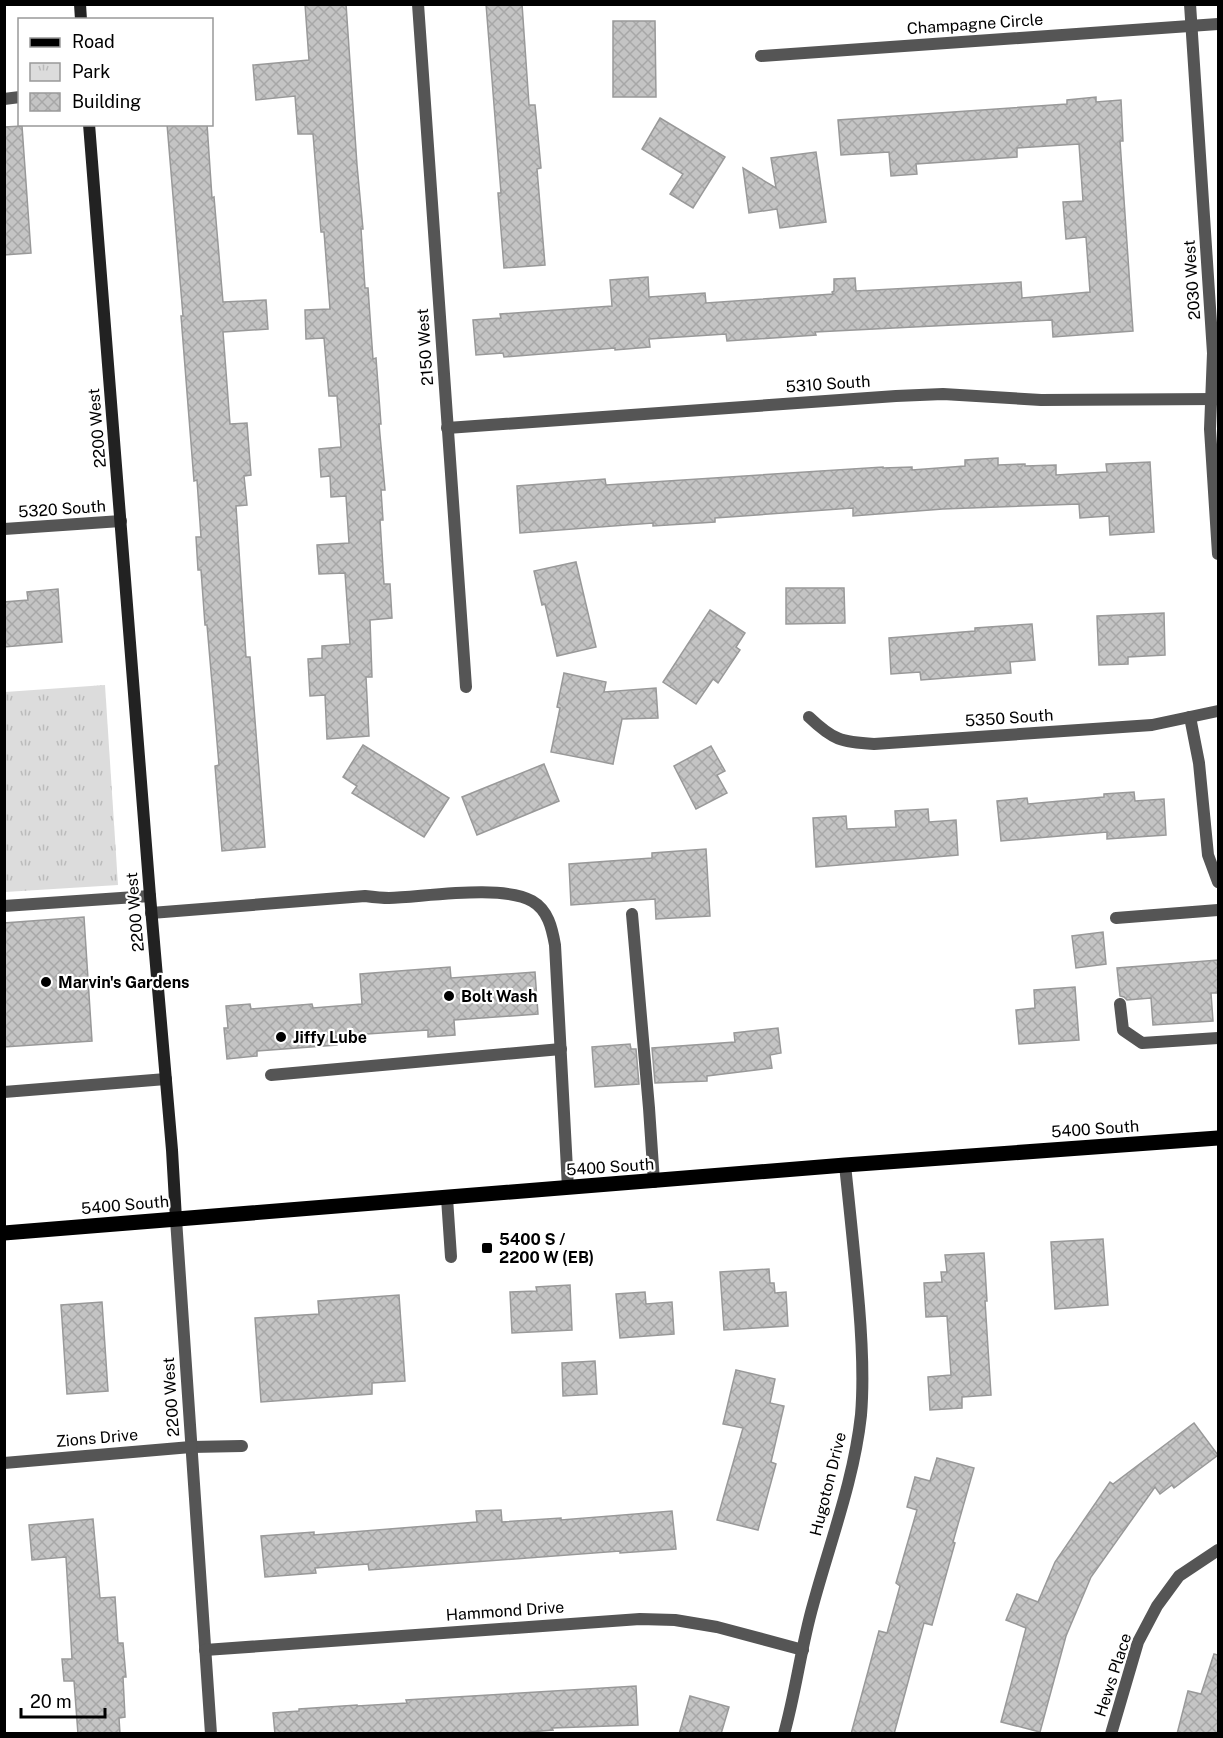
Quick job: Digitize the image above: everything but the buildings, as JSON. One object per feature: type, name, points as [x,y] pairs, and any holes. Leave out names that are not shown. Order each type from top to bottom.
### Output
[{"type":"main road","name":"5400 South","points":[[4,1233],[845,1165],[1218,1138]]},
{"type":"street","name":"2150 West","points":[[418,4],[466,687]]},
{"type":"street","name":"2030 West","points":[[1190,4],[1213,353],[1215,399],[1210,429],[1218,554]]},
{"type":"street","name":"Champagne Circle","points":[[761,56],[1218,24]]},
{"type":"street","name":"2200 West","points":[[89,126],[166,1079],[211,1734]]},
{"type":"street","name":"5310 South","points":[[447,429],[908,395],[943,394],[1041,400],[1215,399]]},
{"type":"street","name":"5320 South","points":[[4,530],[121,521]]},
{"type":"street","name":"5350 South","points":[[808,717],[826,733],[849,742],[874,744],[1152,725],[1218,711]]},
{"type":"street","points":[[1190,717],[1199,763],[1208,855],[1218,882]]},
{"type":"street","points":[[151,913],[365,896],[386,898],[483,892],[518,895],[533,901],[542,909],[553,930],[568,1188]]},
{"type":"street","points":[[4,906],[150,896]]},
{"type":"street","points":[[1116,918],[1218,910]]},
{"type":"street","points":[[632,914],[654,1182]]},
{"type":"street","points":[[1120,1004],[1122,1030],[1142,1042],[1218,1038]]},
{"type":"street","points":[[271,1075],[561,1049]]},
{"type":"street","points":[[4,1092],[166,1079]]},
{"type":"street","name":"Hugoton Drive","points":[[784,1734],[793,1702],[812,1608],[853,1466],[861,1414],[862,1357],[855,1250],[845,1165]]},
{"type":"street","points":[[447,1198],[451,1257]]},
{"type":"street","name":"Zions Drive","points":[[4,1463],[191,1447],[242,1446]]},
{"type":"street","name":"Hews Place","points":[[1111,1734],[1138,1642],[1157,1606],[1179,1576],[1218,1550]]},
{"type":"street","name":"Hammond Drive","points":[[205,1650],[640,1619],[675,1620],[717,1627],[803,1650]]},
{"type":"green space","points":[[105,685],[118,885],[5,892],[5,692]]},
{"type":"place","name":"Marvin's Gardens","points":[[46,982]]},
{"type":"place","name":"Bolt Wash","points":[[449,996]]},
{"type":"place","name":"Jiffy Lube","points":[[281,1037]]},
{"type":"place","name":"5400 S / 2200 W (EB)","points":[[487,1248]]}]
